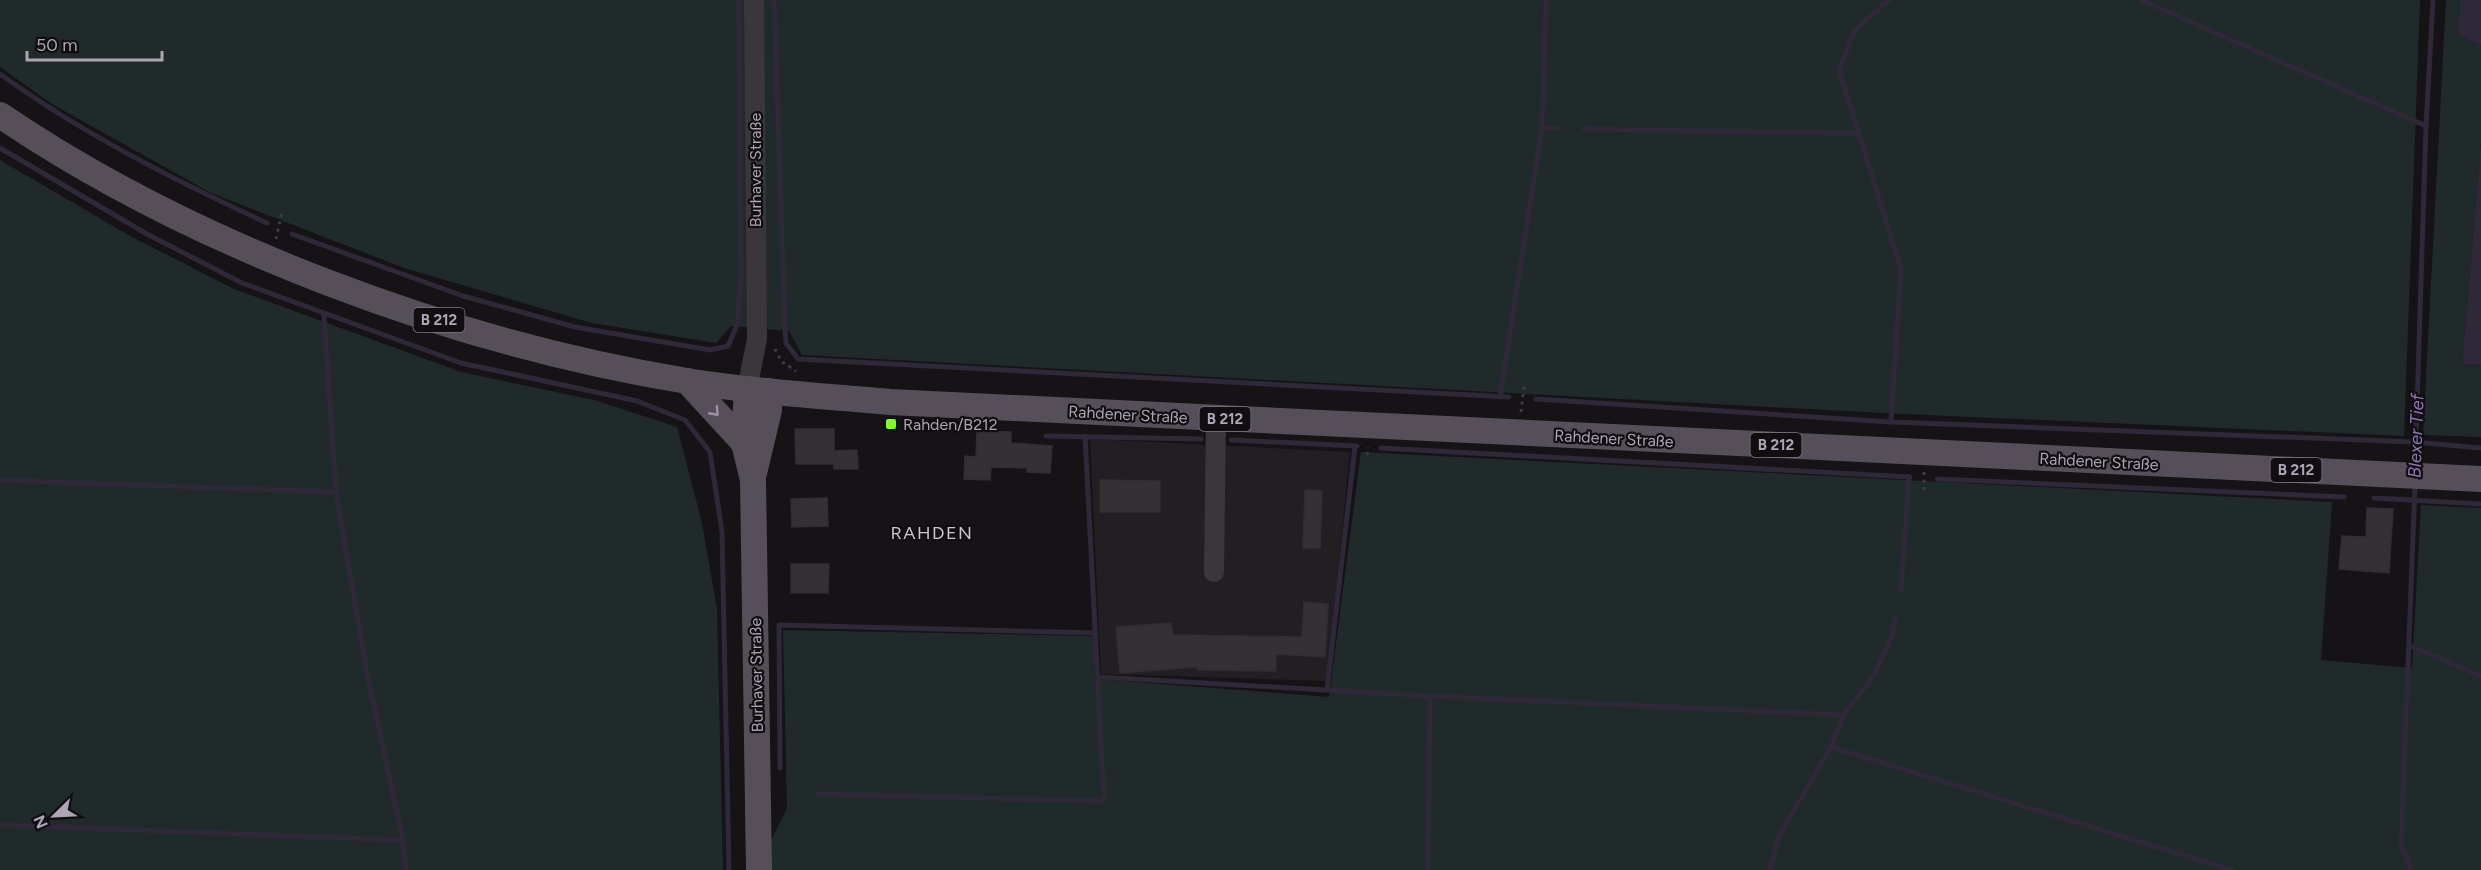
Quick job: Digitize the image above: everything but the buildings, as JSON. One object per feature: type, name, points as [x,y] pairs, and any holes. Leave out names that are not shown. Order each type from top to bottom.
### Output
[{"type":"main road","name":"B 212","points":[[0,115],[100,175],[195,225],[382,303],[480,333],[611,366],[687,381],[758,390]]},
{"type":"main road","points":[[687,381],[744,443]]},
{"type":"main road","name":"Rahdener Straße","points":[[758,390],[890,402],[1216,419],[2481,479]]},
{"type":"main road","name":"Burhaver Straße","points":[[758,390],[744,443],[753,480],[759,870]]},
{"type":"main road","name":"Burhaver Straße","points":[[753,480],[769,410],[758,390]]},
{"type":"street","name":"Burhaver Straße","points":[[754,0],[758,390]]},
{"type":"street","points":[[1214,572],[1216,419]]},
{"type":"path","points":[[272,258],[282,212]]},
{"type":"path","points":[[1521,414],[1524,387]]},
{"type":"shaded area","points":[[0,0],[2420,0],[2404,436],[1883,413],[802,355],[789,331],[731,326],[716,343],[592,323],[404,268],[211,193],[52,104],[0,67]]},
{"type":"shaded area","points":[[2446,0],[2460,0],[2458,34],[2481,46],[2481,142],[2462,364],[2481,365],[2481,437],[2423,435]]},
{"type":"shaded area","points":[[2460,0],[2481,0],[2481,46],[2458,34]]},
{"type":"shaded area","points":[[2481,142],[2481,365],[2462,364]]},
{"type":"shaded area","points":[[0,160],[132,237],[234,289],[461,372],[594,400],[677,427],[702,523],[717,609],[723,870],[0,870]]},
{"type":"shaded area","points":[[1090,439],[1350,452],[1327,681],[1101,674]]},
{"type":"shaded area","points":[[1361,452],[2332,502],[2321,660],[2412,668],[2421,505],[2481,508],[2481,870],[768,870],[769,845],[787,808],[783,630],[1094,636],[1095,679],[1329,697]]},
{"type":"waterway","points":[[292,234],[463,296],[575,327],[710,350],[728,346],[737,325],[741,278],[739,0]]},
{"type":"waterway","points":[[774,0],[786,343],[798,359],[1509,397]]},
{"type":"waterway","points":[[1500,397],[1542,128],[1546,0]]},
{"type":"waterway","points":[[1889,0],[1855,30],[1839,70],[1901,269],[1891,422]]},
{"type":"waterway","points":[[2141,0],[2426,126]]},
{"type":"waterway","name":"Blexer Tief","points":[[2415,469],[2426,126],[2433,0]]},
{"type":"waterway","points":[[0,74],[64,117],[130,155],[267,223]]},
{"type":"waterway","points":[[1542,128],[1556,128]]},
{"type":"waterway","points":[[1584,129],[1856,133]]},
{"type":"waterway","points":[[0,148],[147,234],[242,283],[461,363],[637,401],[685,420],[710,452],[722,532],[729,870]]},
{"type":"waterway","points":[[324,315],[336,492],[367,673],[403,840],[406,870]]},
{"type":"waterway","points":[[1536,399],[1891,422],[2414,442],[2481,448]]},
{"type":"waterway","points":[[1046,436],[1201,439]]},
{"type":"waterway","points":[[818,794],[1104,801],[1085,436]]},
{"type":"waterway","points":[[1231,440],[1357,446]]},
{"type":"waterway","points":[[1327,690],[1355,446]]},
{"type":"waterway","points":[[1381,448],[1910,477]]},
{"type":"waterway","points":[[1901,591],[1909,477]]},
{"type":"waterway","points":[[1937,479],[2344,497]]},
{"type":"waterway","points":[[0,480],[336,492]]},
{"type":"waterway","name":"Blexer Tief","points":[[2411,870],[2401,846],[2415,484]]},
{"type":"waterway","points":[[2374,498],[2481,504]]},
{"type":"waterway","points":[[1770,870],[1779,836],[1831,747],[1844,715],[1875,674],[1892,636],[1895,618]]},
{"type":"waterway","points":[[780,768],[779,625],[1096,633]]},
{"type":"waterway","points":[[2410,646],[2481,676]]},
{"type":"waterway","points":[[1099,677],[1430,696],[1844,715]]},
{"type":"waterway","points":[[1428,870],[1430,696]]},
{"type":"waterway","points":[[1831,747],[2232,870]]},
{"type":"waterway","points":[[0,825],[403,840]]},
{"type":"place","name":"Rahden/B212","points":[[891,424]]},
{"type":"district","name":"RAHDEN","points":[[932,533]]}]
